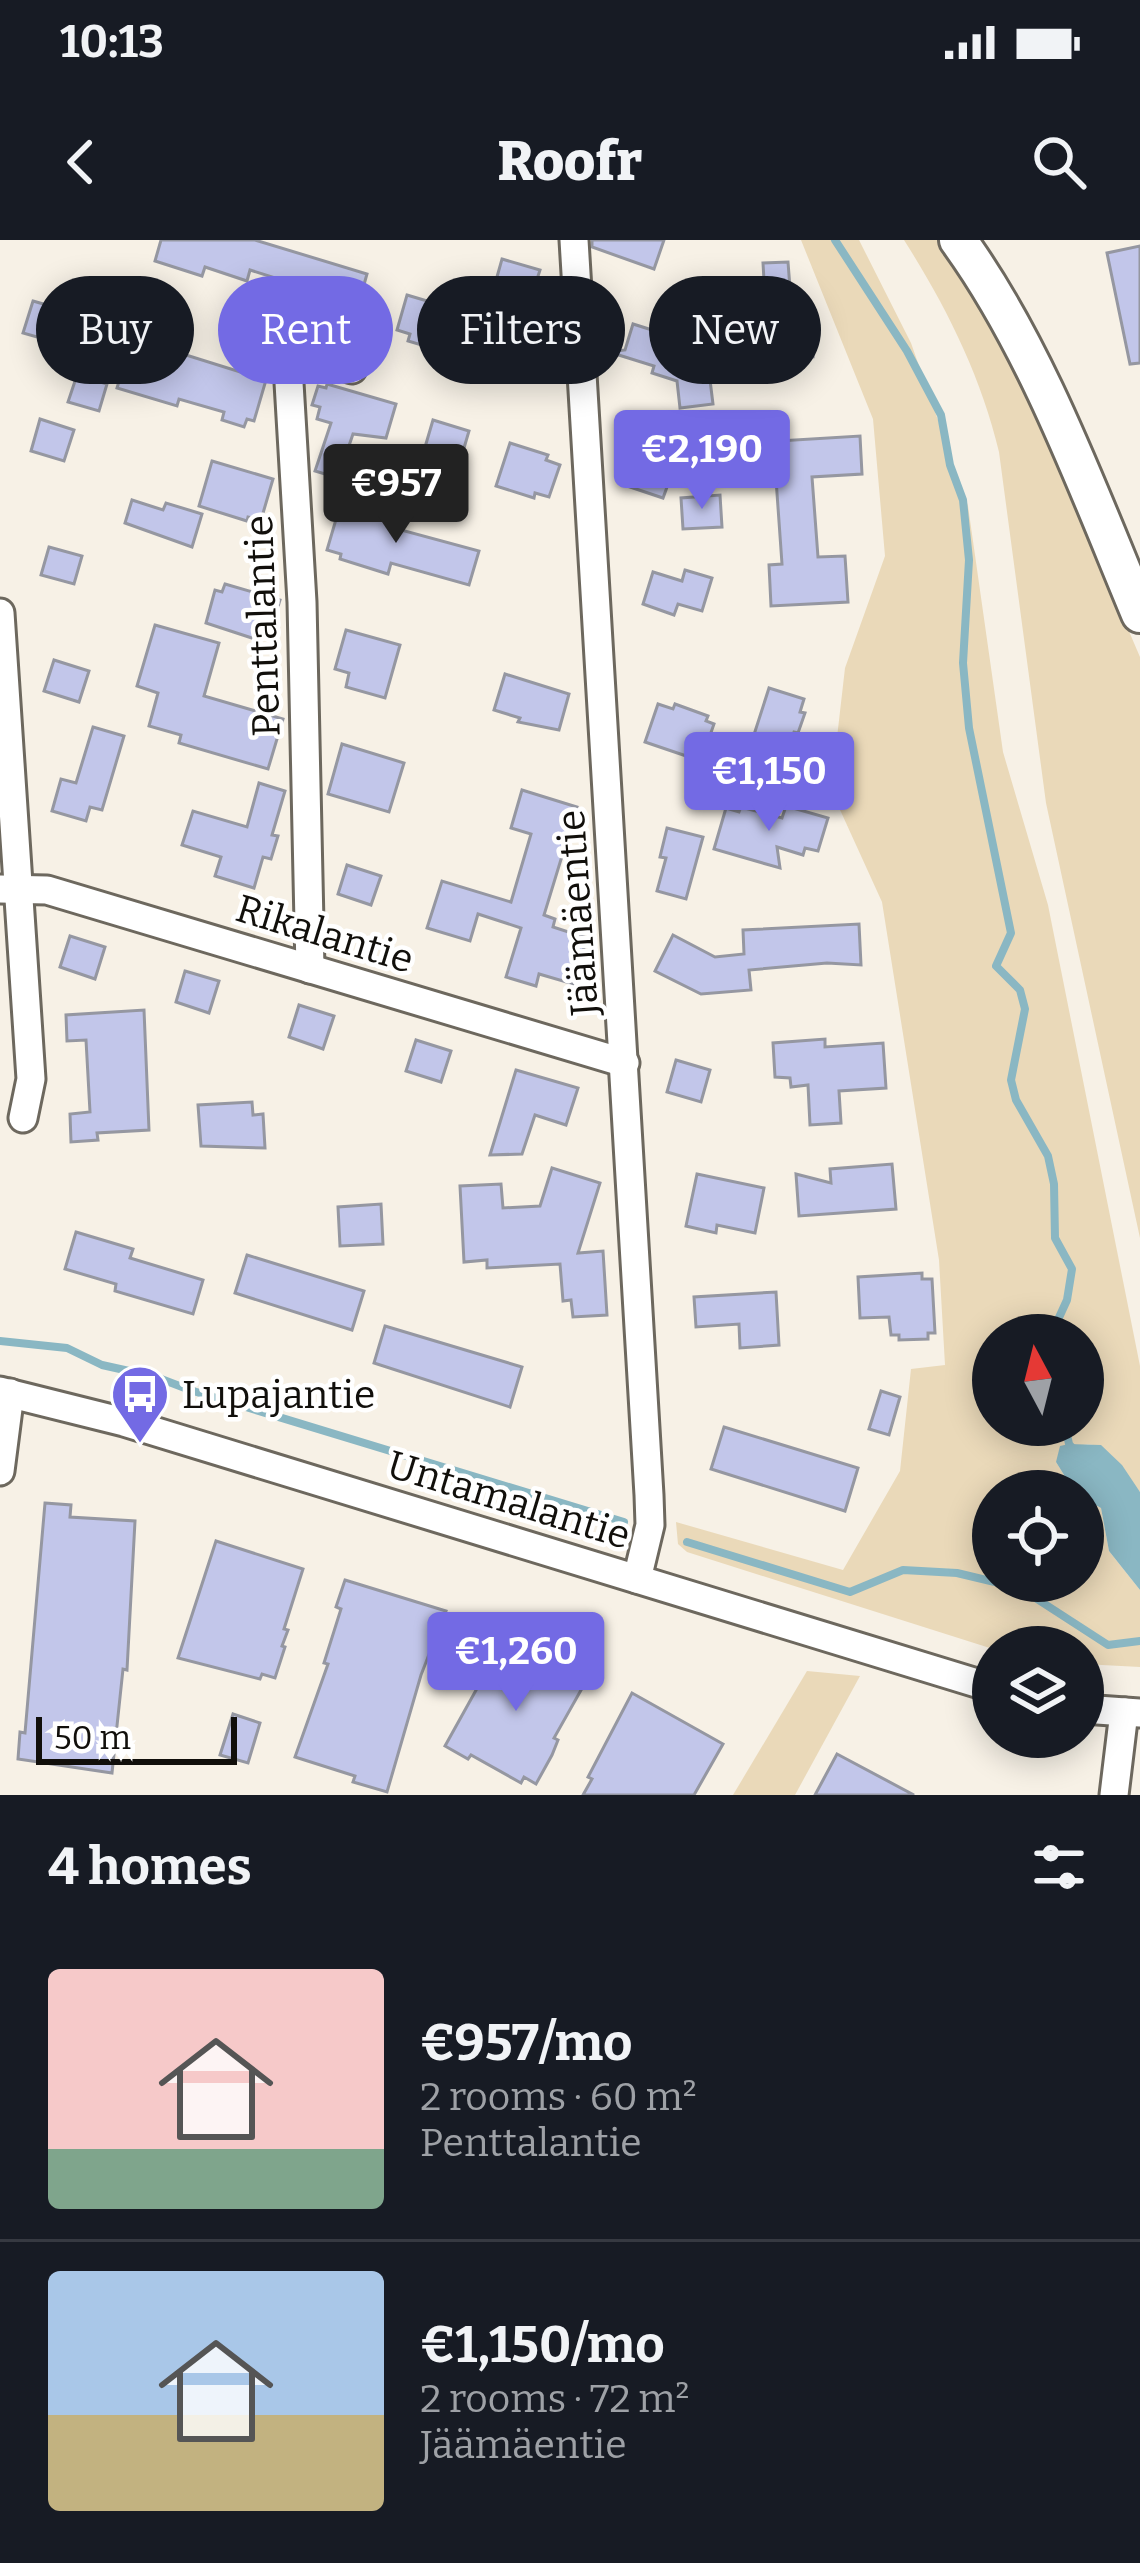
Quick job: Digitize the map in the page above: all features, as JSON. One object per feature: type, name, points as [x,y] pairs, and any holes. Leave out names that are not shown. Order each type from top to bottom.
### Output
[{"type":"main road","points":[[958,240],[982,272],[1024,352],[1140,614]]},
{"type":"street","name":"Jäämäentie","points":[[574,240],[649,1495],[650,1525],[637,1579]]},
{"type":"street","name":"Penttalantie","points":[[289,384],[302,602],[310,969]]},
{"type":"street","points":[[0,613],[9,889],[31,1079],[22,1118]]},
{"type":"street","name":"Rikalantie","points":[[9,889],[47,890],[625,1063]]},
{"type":"street","points":[[0,1471],[5,1392]]},
{"type":"street","name":"Untamalantie","points":[[5,1392],[124,1422],[972,1682]]},
{"type":"street","points":[[1114,1795],[1132,1713]]},
{"type":"shaded area","points":[[801,240],[859,240],[911,343],[968,506],[1003,752],[1048,905],[1140,1366],[1140,1492],[1116,1459],[1095,1446],[1104,1446],[1104,1314],[972,1314],[972,1446],[1079,1446],[1056,1462],[1061,1470],[972,1470],[972,1602],[1104,1602],[1104,1524],[1109,1551],[1140,1590],[1140,1667],[1104,1665],[1104,1626],[972,1626],[972,1642],[687,1552],[678,1544],[676,1522],[843,1570],[900,1471],[911,1369],[945,1365],[939,1260],[882,902],[831,790],[845,668],[885,556],[873,419],[821,290],[821,276],[815,276]]},
{"type":"shaded area","points":[[904,240],[937,240],[973,290],[1014,363],[1140,657],[1140,1238],[1046,803],[999,452],[960,342]]},
{"type":"shaded area","points":[[807,1671],[860,1676],[795,1795],[733,1795]]},
{"type":"water","points":[[1060,1446],[1102,1446],[1140,1492],[1140,1590],[1109,1551],[1104,1470],[1061,1470],[1056,1462]]},
{"type":"building","points":[[161,240],[255,240],[367,274],[269,276],[250,270],[248,276],[232,276],[205,267],[202,276],[155,261]]},
{"type":"building","points":[[592,240],[664,240],[654,269],[592,247]]},
{"type":"building","points":[[1140,246],[1140,363],[1130,364],[1107,253]]},
{"type":"building","points":[[502,259],[540,270],[538,276],[497,276]]},
{"type":"building","points":[[788,262],[789,276],[764,276],[763,263]]},
{"type":"building","points":[[407,295],[417,298],[417,344],[408,341],[410,334],[397,330]]},
{"type":"building","points":[[33,301],[36,302],[36,337],[23,333]]},
{"type":"building","points":[[633,324],[649,329],[649,364],[625,357]]},
{"type":"building","points":[[194,357],[218,365],[218,384],[265,384],[254,421],[247,419],[244,427],[222,420],[224,412],[179,399],[177,406],[117,388],[118,384],[194,384]]},
{"type":"building","points":[[74,384],[107,384],[99,411],[68,402]]},
{"type":"building","points":[[327,384],[396,404],[386,438],[353,434],[338,478],[315,471],[331,423],[317,419],[320,407],[312,405],[318,386],[326,388]]},
{"type":"building","points":[[677,384],[710,384],[713,404],[680,408]]},
{"type":"building","points":[[40,419],[74,430],[64,461],[31,451]]},
{"type":"building","points":[[433,420],[469,431],[459,465],[423,454]]},
{"type":"building","points":[[860,436],[862,474],[812,477],[818,557],[845,556],[848,602],[771,606],[769,565],[782,564],[776,479],[748,481],[746,443]]},
{"type":"building","points":[[510,443],[548,455],[546,460],[560,465],[549,497],[535,493],[534,498],[496,486]]},
{"type":"building","points":[[641,457],[674,468],[663,498],[630,487]]},
{"type":"building","points":[[212,461],[273,479],[261,520],[248,517],[247,521],[199,506]]},
{"type":"building","points":[[720,495],[722,527],[683,529],[681,498]]},
{"type":"building","points":[[342,499],[403,523],[401,530],[479,551],[469,585],[391,563],[388,574],[340,559],[341,554],[327,550]]},
{"type":"building","points":[[132,500],[163,510],[166,503],[202,514],[192,547],[125,523]]},
{"type":"building","points":[[49,547],[82,556],[74,584],[41,575]]},
{"type":"building","points":[[685,570],[712,578],[702,611],[678,604],[674,615],[643,604],[653,572],[682,581]]},
{"type":"building","points":[[225,584],[280,600],[269,636],[257,633],[255,639],[206,623],[215,590],[222,592]]},
{"type":"building","points":[[155,625],[219,643],[204,696],[283,719],[268,769],[179,743],[181,735],[149,726],[158,693],[137,686]]},
{"type":"building","points":[[346,630],[400,645],[385,698],[346,687],[349,673],[335,669]]},
{"type":"building","points":[[54,660],[89,671],[79,702],[44,691]]},
{"type":"building","points":[[505,674],[569,694],[559,730],[518,722],[520,718],[494,710]]},
{"type":"building","points":[[769,688],[804,699],[800,712],[805,713],[785,759],[750,747]]},
{"type":"building","points":[[658,704],[673,709],[675,704],[708,716],[706,721],[714,724],[701,761],[645,742]]},
{"type":"building","points":[[93,727],[124,736],[102,810],[90,807],[86,821],[52,811],[61,779],[76,783]]},
{"type":"building","points":[[342,744],[404,763],[389,812],[328,794]]},
{"type":"building","points":[[259,783],[285,791],[272,835],[278,836],[271,859],[263,857],[254,888],[215,876],[221,857],[182,845],[193,811],[247,827]]},
{"type":"building","points":[[522,790],[577,807],[544,915],[555,919],[553,927],[587,938],[573,984],[539,974],[536,986],[506,977],[521,928],[478,914],[470,941],[427,928],[442,881],[511,902],[531,834],[511,828]]},
{"type":"building","points":[[786,806],[828,818],[818,851],[805,848],[803,855],[777,847],[780,868],[714,849],[726,808],[739,812],[741,807],[782,818]]},
{"type":"building","points":[[667,828],[703,837],[686,899],[657,891],[666,858],[660,857]]},
{"type":"building","points":[[347,865],[381,876],[371,905],[338,894]]},
{"type":"building","points":[[859,924],[861,965],[749,970],[751,990],[701,994],[655,971],[673,935],[715,957],[744,954],[743,930]]},
{"type":"building","points":[[70,936],[105,947],[95,979],[60,967]]},
{"type":"building","points":[[185,971],[219,981],[209,1013],[176,1002]]},
{"type":"building","points":[[299,1005],[334,1016],[323,1049],[289,1037]]},
{"type":"building","points":[[144,1010],[149,1130],[97,1133],[98,1140],[71,1142],[70,1114],[90,1112],[86,1040],[67,1041],[66,1015]]},
{"type":"building","points":[[825,1039],[825,1047],[883,1043],[886,1088],[839,1091],[841,1123],[810,1125],[808,1085],[791,1087],[790,1078],[775,1077],[773,1043]]},
{"type":"building","points":[[416,1040],[451,1051],[441,1082],[406,1071]]},
{"type":"building","points":[[676,1060],[710,1070],[701,1102],[667,1092]]},
{"type":"building","points":[[516,1070],[578,1088],[566,1125],[535,1115],[522,1154],[490,1155]]},
{"type":"building","points":[[252,1102],[253,1115],[263,1114],[265,1148],[201,1146],[198,1105]]},
{"type":"building","points":[[892,1164],[896,1209],[799,1216],[796,1174],[831,1183],[830,1169]]},
{"type":"building","points":[[552,1168],[600,1183],[578,1253],[603,1251],[607,1315],[573,1317],[571,1300],[563,1301],[560,1264],[487,1268],[487,1260],[464,1262],[460,1186],[501,1184],[503,1208],[540,1206]]},
{"type":"building","points":[[697,1174],[764,1188],[755,1233],[717,1225],[716,1233],[686,1226]]},
{"type":"building","points":[[381,1204],[383,1244],[340,1246],[338,1207]]},
{"type":"building","points":[[76,1232],[133,1249],[130,1258],[203,1280],[193,1314],[115,1291],[116,1284],[65,1269]]},
{"type":"building","points":[[247,1255],[364,1291],[352,1330],[235,1293]]},
{"type":"building","points":[[922,1273],[922,1279],[932,1279],[935,1333],[928,1333],[928,1339],[899,1340],[899,1335],[891,1335],[889,1317],[860,1318],[858,1277]]},
{"type":"building","points":[[776,1292],[779,1345],[740,1348],[739,1324],[696,1327],[694,1297]]},
{"type":"building","points":[[385,1326],[522,1367],[510,1407],[374,1363]]},
{"type":"building","points":[[881,1391],[900,1397],[889,1435],[869,1429]]},
{"type":"building","points":[[724,1427],[858,1468],[845,1511],[711,1469]]},
{"type":"building","points":[[45,1503],[71,1505],[70,1517],[135,1521],[127,1670],[123,1669],[112,1773],[18,1759],[20,1732],[25,1733]]},
{"type":"building","points":[[216,1541],[303,1569],[275,1678],[262,1674],[260,1679],[178,1658]]},
{"type":"building","points":[[345,1580],[446,1611],[421,1675],[387,1792],[295,1757],[328,1664],[324,1663]]},
{"type":"building","points":[[505,1638],[585,1683],[554,1738],[558,1740],[536,1784],[524,1777],[521,1783],[445,1746]]},
{"type":"building","points":[[632,1693],[723,1744],[694,1795],[583,1795]]},
{"type":"building","points":[[233,1714],[260,1723],[248,1763],[220,1755]]},
{"type":"building","points":[[837,1754],[914,1795],[815,1795]]},
{"type":"waterway","points":[[835,240],[907,351],[941,415],[950,465],[963,500],[969,560],[963,663],[969,728],[1011,933],[996,966],[1020,990],[1025,1009],[1011,1080],[1016,1100],[1048,1156],[1054,1184],[1055,1238],[1072,1269],[1061,1314]]},
{"type":"waterway","points":[[0,1341],[67,1348],[102,1365],[156,1377],[624,1522]]},
{"type":"waterway","points":[[1071,1446],[1075,1451]]},
{"type":"waterway","points":[[687,1542],[850,1592],[903,1570],[957,1573],[1020,1588],[1108,1645],[1140,1641]]},
{"type":"place","name":"Lupajantie","points":[[140,1445]]}]
